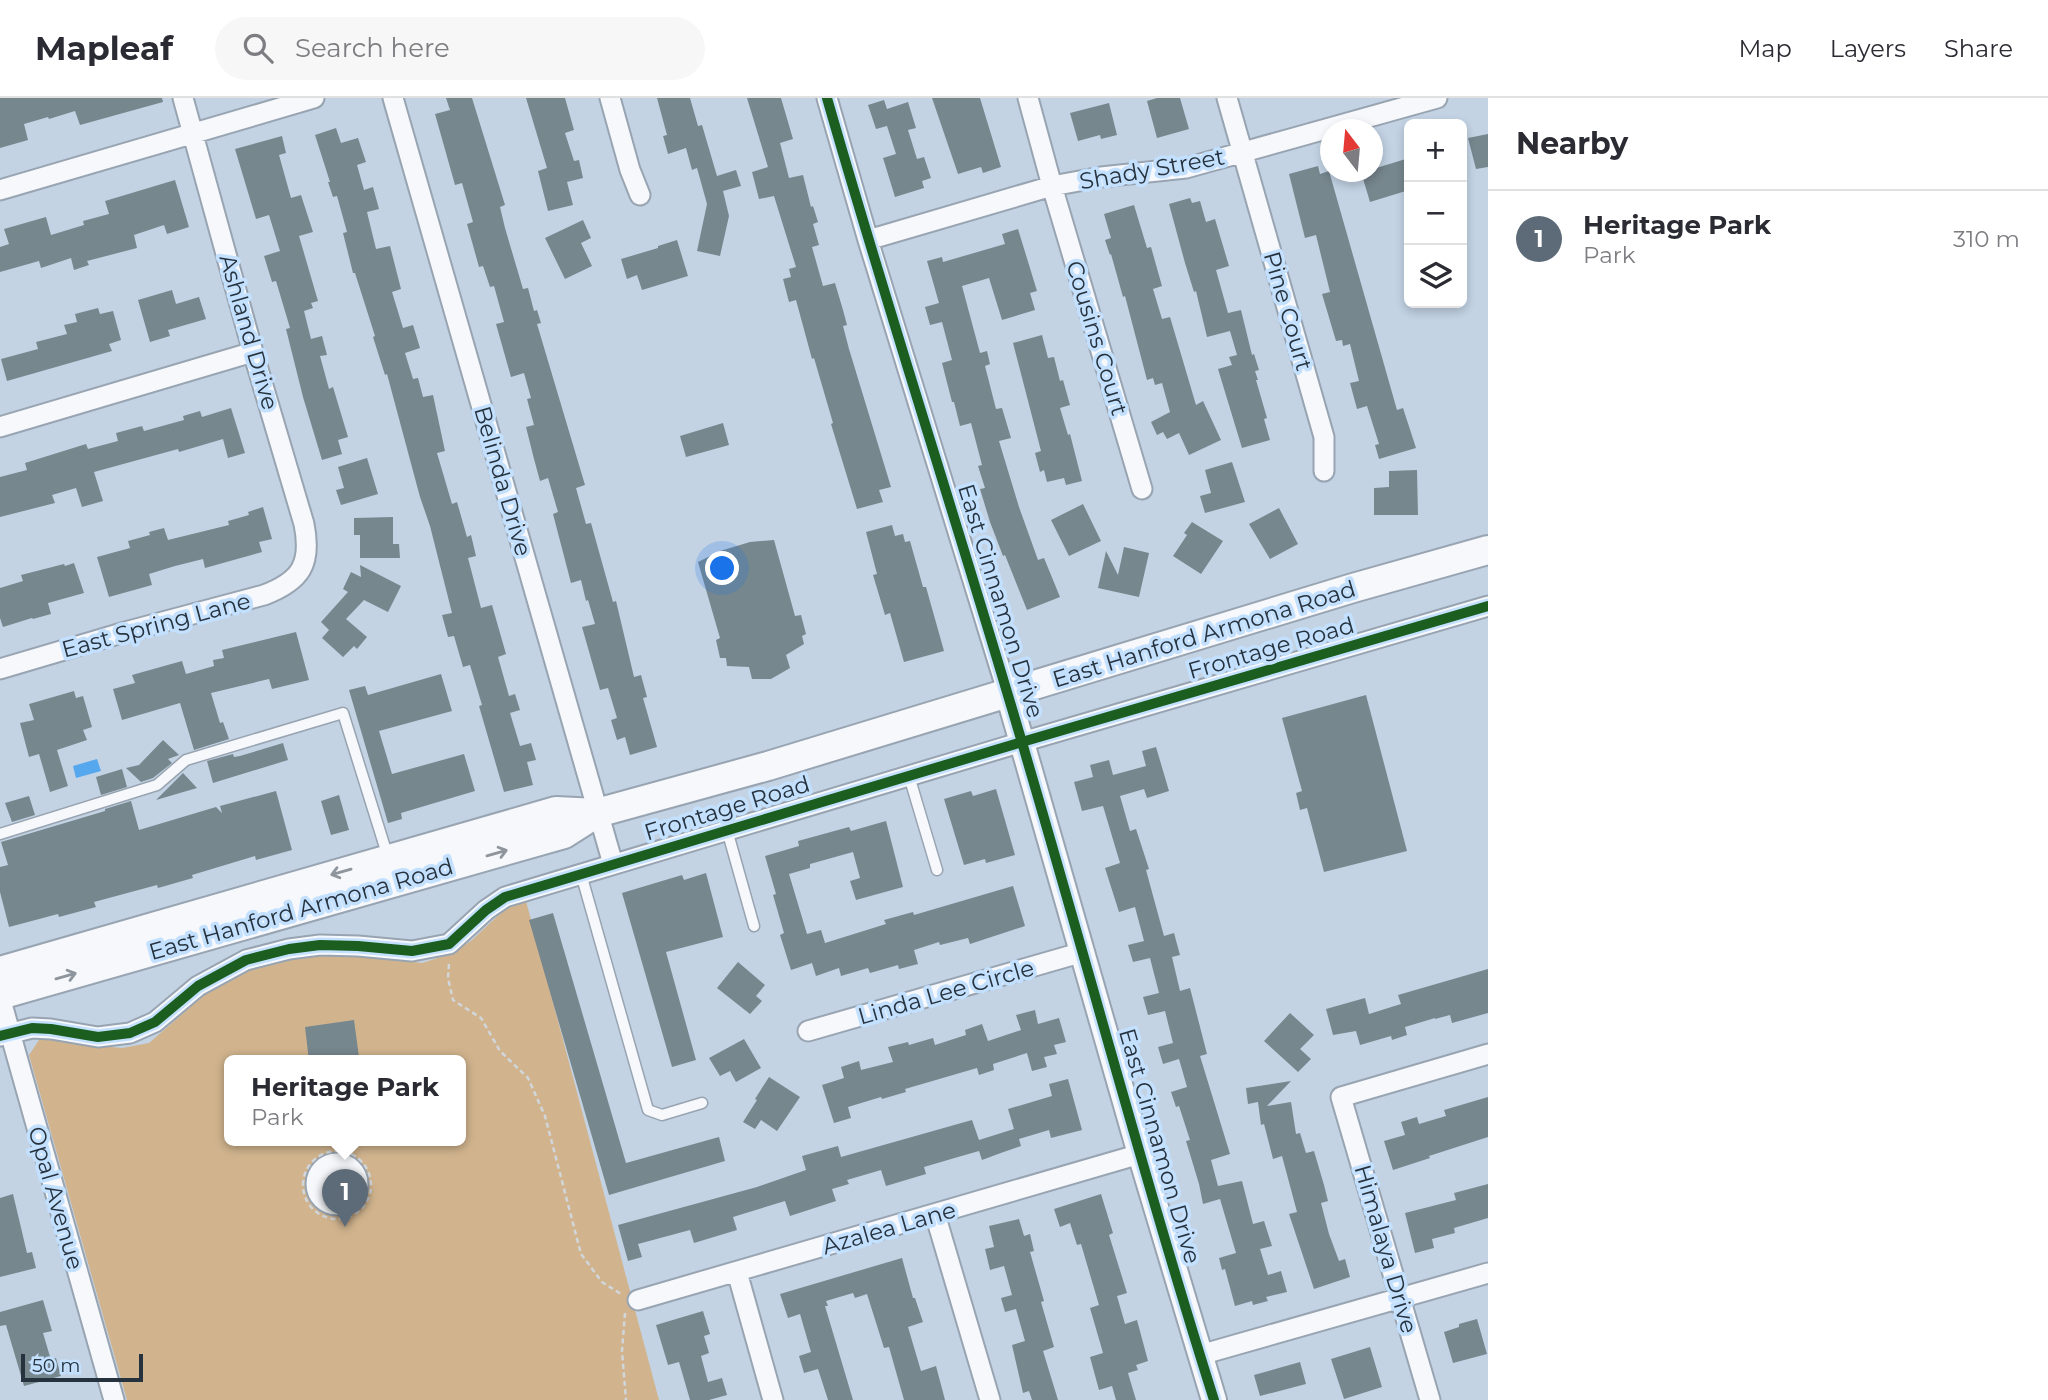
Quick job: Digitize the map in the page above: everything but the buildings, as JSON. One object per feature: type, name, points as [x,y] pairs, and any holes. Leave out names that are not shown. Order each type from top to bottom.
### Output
[{"type":"main road","name":"East Hanford Armona Road","points":[[0,996],[564,834],[597,813],[768,766],[1488,550]]},
{"type":"main road","name":"East Hanford Armona Road","points":[[0,971],[556,811],[597,813]]},
{"type":"street","name":"Ashland Drive","points":[[183,98],[304,524],[306,552],[303,566]]},
{"type":"street","points":[[0,190],[314,98]]},
{"type":"street","name":"Belinda Drive","points":[[393,98],[613,864]]},
{"type":"street","points":[[610,98],[630,170],[640,195]]},
{"type":"street","name":"East Cinnamon Drive","points":[[827,98],[1008,694],[1140,1154],[1214,1400]]},
{"type":"street","name":"Cousins Court","points":[[1028,98],[1142,489]]},
{"type":"street","name":"Pine Court","points":[[1227,98],[1324,437],[1324,471]]},
{"type":"street","name":"Shady Street","points":[[868,240],[1052,186],[1186,167],[1437,98]]},
{"type":"street","points":[[0,427],[253,352]]},
{"type":"street","name":"East Spring Lane","points":[[0,669],[264,595],[292,582],[303,566]]},
{"type":"street","name":"Frontage Road","points":[[449,944],[486,910],[505,897],[1488,606]]},
{"type":"street","points":[[6,1034],[32,1028],[98,1037],[130,1032],[155,1022],[198,986],[246,960],[289,949],[358,946],[412,951],[449,944]]},
{"type":"street","name":"Linda Lee Circle","points":[[808,1031],[1083,952]]},
{"type":"street","name":"Opal Avenue","points":[[0,996],[6,1034],[17,1059],[114,1400]]},
{"type":"street","name":"Himalaya Drive","points":[[1430,1400],[1341,1097],[1488,1054]]},
{"type":"street","name":"Azalea Lane","points":[[638,1300],[1140,1154]]},
{"type":"street","points":[[935,1214],[990,1400]]},
{"type":"street","points":[[737,1272],[774,1400]]},
{"type":"street","points":[[1200,1356],[1488,1273]]},
{"type":"lane","points":[[0,834],[156,785],[186,760],[342,713],[388,858]]},
{"type":"lane","points":[[909,776],[937,870]]},
{"type":"lane","points":[[727,830],[754,926]]},
{"type":"lane","points":[[581,874],[648,1110],[662,1115],[702,1104]]},
{"type":"path","points":[[449,944],[448,978],[453,1000],[481,1018],[500,1051],[528,1078],[545,1116],[581,1254],[602,1282],[621,1293],[627,1303],[622,1351],[626,1400]]},
{"type":"path","points":[[340,1151],[349,1153],[363,1163],[369,1171],[371,1181],[371,1191],[363,1208],[356,1214],[338,1219],[320,1214],[312,1208],[306,1200],[303,1181],[309,1165],[314,1160],[322,1154],[340,1151]]},
{"type":"shaded area","points":[[526,901],[659,1400],[127,1400],[29,1055],[39,1040],[49,1037],[77,1044],[122,1048],[149,1043],[219,982],[264,962],[322,953],[350,953],[422,963],[447,955],[471,941],[507,907]]},
{"type":"water","points":[[97,759],[101,771],[76,778],[73,766]]},
{"type":"cycle path","points":[[827,98],[1007,692],[1160,1224],[1214,1400]]},
{"type":"cycle path","points":[[0,1036],[32,1028],[98,1037],[130,1033],[155,1022],[198,986],[246,960],[289,949],[320,945],[412,951],[449,944],[486,910],[505,897],[1488,606]]},
{"type":"place","name":"Heritage Park","points":[[345,1227]]}]
